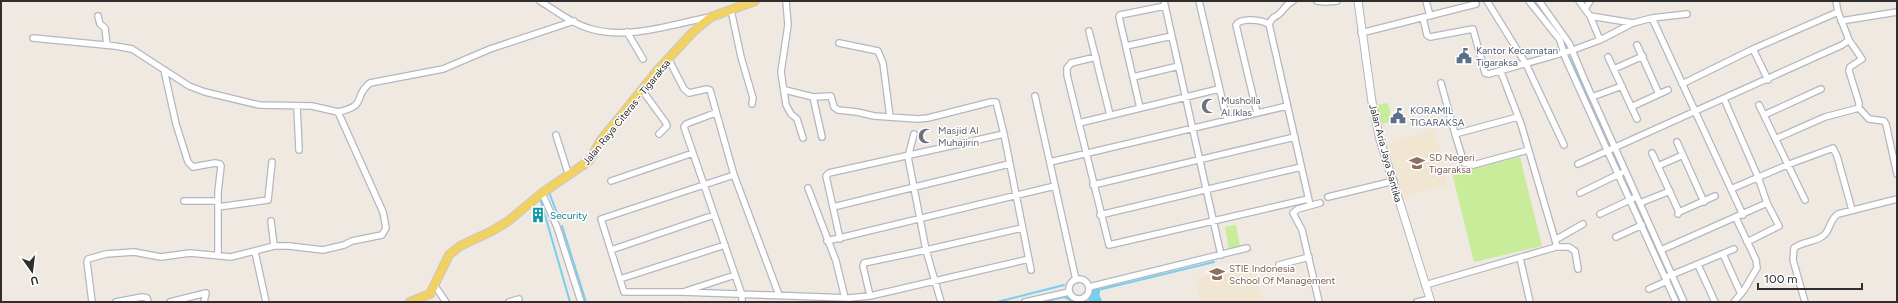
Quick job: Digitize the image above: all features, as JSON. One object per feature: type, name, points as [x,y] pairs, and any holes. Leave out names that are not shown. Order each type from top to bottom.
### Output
[{"type":"main road","name":"Jalan Raya Citeras - Tigaraksa","points":[[410,302],[430,294],[449,255],[460,246],[507,222],[568,173],[583,166],[589,160],[601,140],[656,72],[682,43],[711,17],[755,1]]},
{"type":"street","points":[[540,1],[590,29],[603,32],[627,32],[711,17]]},
{"type":"street","points":[[786,1],[788,25],[781,72],[788,110],[797,119],[803,138]]},
{"type":"street","points":[[1199,1],[1227,120]]},
{"type":"street","points":[[1293,1],[1287,4],[1280,14],[1272,17],[1269,24],[1310,205]]},
{"type":"street","points":[[1317,1],[1338,1]]},
{"type":"street","name":"Jalan Aria Jaya Santika","points":[[1358,1],[1361,33],[1373,110],[1380,140],[1430,300]]},
{"type":"street","points":[[1426,1],[1430,16]]},
{"type":"street","points":[[1487,1],[1526,64],[1564,145]]},
{"type":"street","points":[[1529,1],[1560,40],[1564,52],[1611,148],[1625,171],[1640,203],[1682,301]]},
{"type":"street","points":[[1539,1],[1573,50],[1611,148],[1619,174],[1676,302]]},
{"type":"street","points":[[1579,1],[1590,16],[1600,40]]},
{"type":"street","points":[[1585,9],[1590,1]]},
{"type":"street","points":[[1836,1],[1838,12],[1849,40],[1862,58],[1861,62],[1850,67],[1849,71],[1859,103],[1859,108],[1869,119],[1884,121],[1886,124],[1897,174]]},
{"type":"street","points":[[1140,108],[1126,46],[1118,19],[1119,16],[1165,3],[1221,255]]},
{"type":"street","points":[[1361,33],[1476,4]]},
{"type":"street","points":[[731,10],[741,57],[753,98],[752,104]]},
{"type":"street","points":[[1540,16],[1547,11]]},
{"type":"street","points":[[1682,84],[1753,49],[1838,12]]},
{"type":"street","points":[[1842,21],[1897,12]]},
{"type":"street","points":[[1423,18],[1427,35],[1430,37],[1472,29],[1485,73],[1489,74],[1501,72],[1573,50],[1600,40],[1633,23],[1652,18],[1686,14]]},
{"type":"street","points":[[98,16],[100,24],[104,28],[107,45]]},
{"type":"street","points":[[1590,16],[1633,23]]},
{"type":"street","points":[[1652,18],[1743,215]]},
{"type":"street","points":[[33,38],[107,45],[132,49],[189,86],[205,92],[259,106],[312,106],[338,112],[353,108],[357,105],[363,89],[370,83],[443,69],[490,49],[574,21]]},
{"type":"street","points":[[1257,113],[1236,25],[1238,21],[1260,21],[1269,24]]},
{"type":"street","points":[[1089,30],[1110,115]]},
{"type":"street","points":[[627,32],[630,40],[643,59]]},
{"type":"street","points":[[1126,46],[1172,36]]},
{"type":"street","points":[[1578,164],[1611,148],[1768,80],[1849,40]]},
{"type":"street","points":[[840,43],[878,51],[883,63],[890,116]]},
{"type":"street","points":[[1638,44],[1659,94]]},
{"type":"street","points":[[1753,49],[1768,80]]},
{"type":"street","points":[[1614,69],[1643,56]]},
{"type":"street","points":[[1096,57],[1071,63],[1068,68],[1067,75],[1100,214],[1109,245],[1308,199]]},
{"type":"street","points":[[1608,57],[1637,119]]},
{"type":"street","points":[[668,60],[684,89],[689,93],[709,89],[734,175],[779,295]]},
{"type":"street","points":[[1133,77],[1179,66]]},
{"type":"street","points":[[164,70],[176,124],[188,162],[193,167],[215,163],[220,164],[218,255]]},
{"type":"street","points":[[1501,72],[1518,117],[1556,247]]},
{"type":"street","points":[[1441,83],[1461,159],[1467,165],[1528,150]]},
{"type":"street","points":[[1592,97],[1622,86]]},
{"type":"street","points":[[1079,122],[1219,89]]},
{"type":"street","points":[[1764,115],[1821,89]]},
{"type":"street","points":[[642,90],[666,123],[667,126],[659,134]]},
{"type":"street","points":[[785,90],[813,97],[831,96],[834,107],[838,110],[874,116],[923,119],[996,102],[1004,134],[1031,270]]},
{"type":"street","points":[[1631,107],[1668,90]]},
{"type":"street","points":[[1035,96],[1076,280]]},
{"type":"street","points":[[813,97],[822,137]]},
{"type":"street","points":[[1724,99],[1779,227],[1747,242]]},
{"type":"street","points":[[1759,104],[1805,200]]},
{"type":"street","points":[[297,106],[299,150]]},
{"type":"street","points":[[1050,162],[1287,106]]},
{"type":"street","points":[[1775,139],[1825,117],[1859,108]]},
{"type":"street","points":[[92,302],[87,262],[88,259],[97,256],[134,252],[161,257],[190,253],[231,257],[274,246],[289,246],[323,250],[344,245],[352,241],[382,235],[385,232],[386,225],[383,212],[338,112]]},
{"type":"street","points":[[715,113],[686,124],[684,127],[742,295],[742,302]]},
{"type":"street","points":[[1455,134],[1518,117]]},
{"type":"street","points":[[914,134],[908,157],[926,250],[941,302]]},
{"type":"street","points":[[840,239],[826,176],[829,173],[908,157],[1004,134]]},
{"type":"street","points":[[556,135],[568,173]]},
{"type":"street","points":[[1094,185],[1294,137]]},
{"type":"street","points":[[1677,142],[1704,202]]},
{"type":"street","points":[[1731,189],[1832,148],[1837,156],[1852,210]]},
{"type":"street","points":[[611,181],[693,153]]},
{"type":"street","points":[[1652,153],[1679,213],[1715,196]]},
{"type":"street","points":[[1658,166],[1683,155]]},
{"type":"street","points":[[184,201],[218,204],[268,200],[272,162]]},
{"type":"street","points":[[833,207],[1009,164]]},
{"type":"street","points":[[1100,214],[1301,167]]},
{"type":"street","points":[[1580,193],[1625,171]]},
{"type":"street","points":[[734,175],[602,219],[624,292],[779,295],[848,300],[1029,259]]},
{"type":"street","points":[[1328,197],[1394,181]]},
{"type":"street","points":[[827,241],[1055,186]]},
{"type":"street","points":[[808,188],[838,268],[848,300]]},
{"type":"street","points":[[1640,203],[1670,191]]},
{"type":"street","points":[[542,193],[557,227],[581,302]]},
{"type":"street","points":[[1600,214],[1636,196]]},
{"type":"street","points":[[1805,302],[1793,260],[1794,248],[1798,245],[1823,236],[1826,233],[1833,217],[1838,214],[1897,198]]},
{"type":"street","points":[[1318,302],[1302,230],[1294,213],[1298,209],[1320,203]]},
{"type":"street","points":[[1661,250],[1768,203]]},
{"type":"street","points":[[611,250],[714,215]]},
{"type":"street","points":[[1734,302],[1741,294],[1757,268],[1736,218]]},
{"type":"street","points":[[271,221],[274,246]]},
{"type":"street","points":[[1555,240],[1583,224]]},
{"type":"street","points":[[1616,237],[1642,225]]},
{"type":"street","points":[[870,296],[863,266],[864,262],[926,250],[1022,228]]},
{"type":"street","points":[[620,279],[725,244]]},
{"type":"street","points":[[1425,285],[1556,247],[1568,247],[1574,251],[1578,269]]},
{"type":"street","points":[[1089,286],[1247,248]]},
{"type":"street","points":[[1649,289],[1672,275],[1734,249]]},
{"type":"street","points":[[255,252],[266,302]]},
{"type":"street","points":[[1723,254],[1741,294]]},
{"type":"street","points":[[1279,265],[1308,257]]},
{"type":"street","points":[[1520,258],[1530,302]]},
{"type":"street","points":[[1698,265],[1715,302]]},
{"type":"street","points":[[682,292],[735,275]]},
{"type":"street","points":[[1076,280],[1084,280],[1089,286],[1090,290],[1086,300],[1077,300],[1072,297],[1069,292],[1069,286],[1076,280]]},
{"type":"street","points":[[435,286],[446,302]]},
{"type":"street","points":[[1025,302],[1069,292]]},
{"type":"street","points":[[170,302],[206,293],[204,302]]},
{"type":"street","points":[[116,302],[142,297],[147,298],[148,302]]},
{"type":"street","points":[[509,302],[519,299]]},
{"type":"street","points":[[1417,302],[1430,300]]},
{"type":"shaded area","name":"SD Negeri Tigaraksa","points":[[1433,129],[1444,162],[1440,164],[1448,186],[1436,190],[1435,187],[1404,198],[1386,144]]},
{"type":"shaded area","points":[[1252,262],[1263,302],[1200,302],[1195,279]]},
{"type":"green space","points":[[1388,103],[1392,121],[1382,124],[1377,105]]},
{"type":"green space","points":[[1520,157],[1542,246],[1474,262],[1452,173]]},
{"type":"green space","points":[[1236,225],[1240,246],[1229,249],[1225,227]]},
{"type":"waterway","points":[[1534,1],[1541,10]]},
{"type":"waterway","points":[[1547,18],[1558,33]]},
{"type":"waterway","points":[[1565,41],[1566,47]]},
{"type":"waterway","points":[[1569,57],[1610,144]]},
{"type":"waterway","points":[[1614,154],[1621,170]]},
{"type":"waterway","points":[[1624,175],[1632,195]]},
{"type":"waterway","points":[[549,192],[558,216]]},
{"type":"waterway","points":[[540,198],[570,302]]},
{"type":"waterway","points":[[1635,201],[1668,274]]},
{"type":"waterway","points":[[562,226],[586,302]]},
{"type":"waterway","points":[[1094,291],[1214,262]]},
{"type":"waterway","points":[[1669,279],[1678,297]]},
{"type":"waterway","points":[[997,302],[1064,285]]},
{"type":"waterway","points":[[1094,291],[1093,296],[1096,302]]},
{"type":"waterway","points":[[1042,302],[1064,297],[1075,302]]},
{"type":"place","name":"Kantor Kecamatan Tigaraksa","points":[[1464,56]]},
{"type":"place","name":"Musholla Al Iklas","points":[[1209,106]]},
{"type":"place","name":"KORAMIL TIGARAKSA","points":[[1398,116]]},
{"type":"place","name":"Masjid Al Muhajirin","points":[[926,136]]},
{"type":"place","name":"SD Negeri Tigaraksa","points":[[1417,163]]},
{"type":"place","name":"Security","points":[[538,215]]},
{"type":"place","name":"STIE Indonesia School Of Management","points":[[1217,274]]}]
